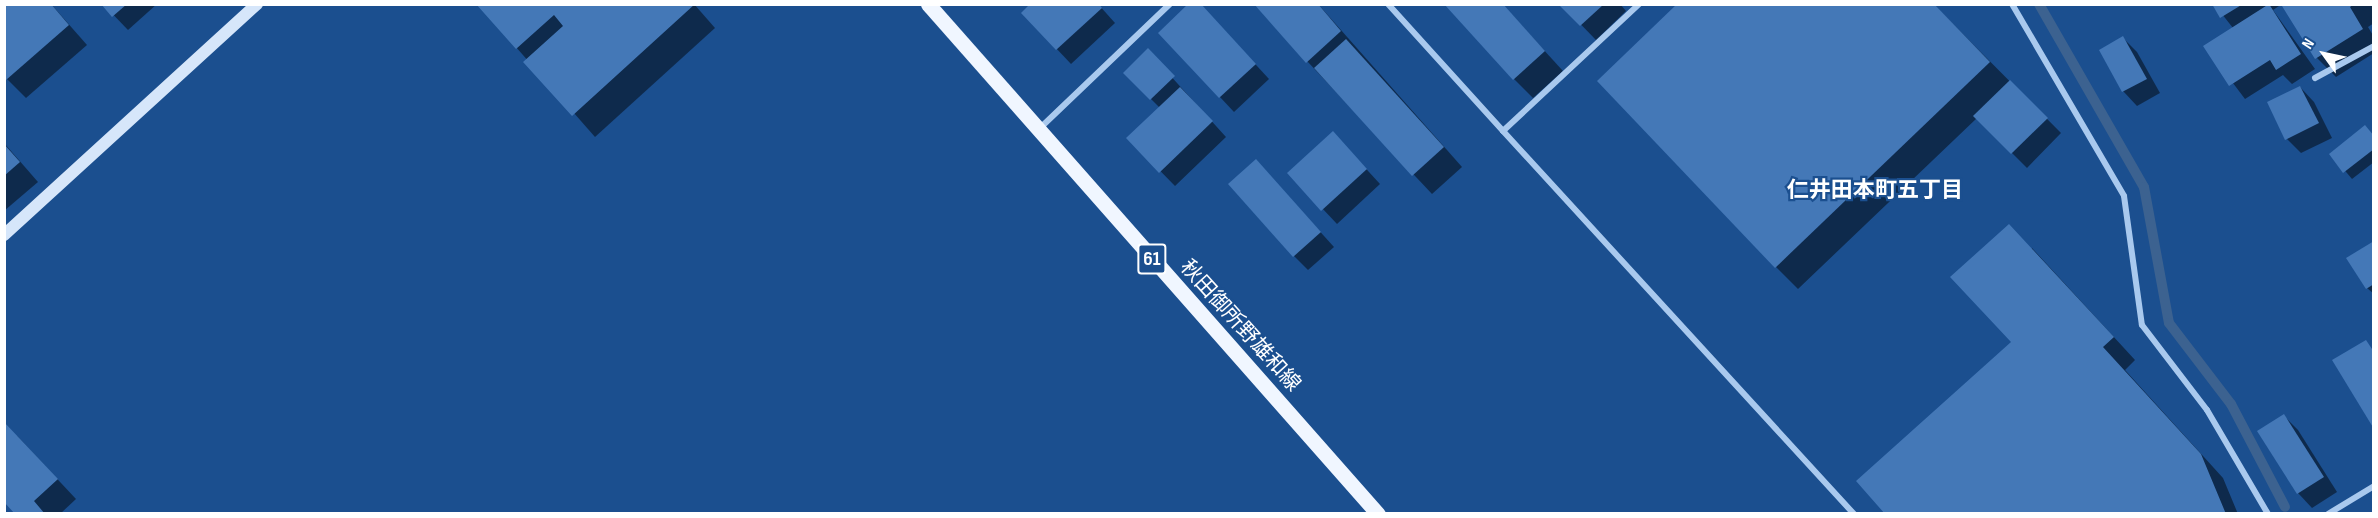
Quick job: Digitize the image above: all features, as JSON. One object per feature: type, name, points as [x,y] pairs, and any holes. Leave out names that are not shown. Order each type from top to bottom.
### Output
[{"type":"main road","name":"秋田御所野雄和線","points":[[928,4],[1378,513]]},
{"type":"street","points":[[4,235],[257,4]]},
{"type":"street","points":[[1038,130],[1170,4]]},
{"type":"street","points":[[1388,4],[1854,513]]},
{"type":"street","points":[[1503,132],[1639,4]]},
{"type":"street","points":[[2012,4],[2124,196],[2142,325],[2207,410],[2268,513]]},
{"type":"street","points":[[2315,78],[2373,46]]},
{"type":"street","points":[[2328,513],[2373,486]]},
{"type":"building","points":[[4,4],[51,4],[69,25],[6,80]]},
{"type":"building","points":[[101,4],[127,4],[112,17]]},
{"type":"building","points":[[476,4],[695,4],[572,116],[523,62],[563,26],[554,15],[516,49]]},
{"type":"building","points":[[1030,4],[1099,4],[1102,8],[1056,50],[1021,13]]},
{"type":"building","points":[[1188,4],[1201,4],[1256,64],[1219,98],[1158,33]]},
{"type":"building","points":[[1254,4],[1318,4],[1341,31],[1306,63]]},
{"type":"building","points":[[1444,4],[1503,4],[1545,51],[1513,80]]},
{"type":"building","points":[[1677,4],[1934,4],[1990,62],[1775,268],[1597,81]]},
{"type":"building","points":[[2212,4],[2243,4],[2220,18]]},
{"type":"building","points":[[2269,4],[2301,54],[2276,70],[2270,60],[2229,86],[2203,46]]},
{"type":"building","points":[[2285,4],[2354,4],[2350,7],[2363,29],[2315,59],[2282,6]]},
{"type":"building","points":[[1559,5],[1603,5],[1580,26]]},
{"type":"building","points":[[2123,36],[2147,79],[2122,92],[2099,50]]},
{"type":"building","points":[[1346,39],[1444,147],[1412,176],[1314,68]]},
{"type":"building","points":[[1148,48],[1175,76],[1150,100],[1123,73]]},
{"type":"building","points":[[2010,80],[2048,118],[2011,154],[1973,116]]},
{"type":"building","points":[[2300,86],[2319,123],[2285,140],[2267,102]]},
{"type":"building","points":[[1180,87],[1213,121],[1159,173],[1126,138]]},
{"type":"building","points":[[2365,125],[2374,136],[2374,149],[2343,173],[2329,154]]},
{"type":"building","points":[[1333,131],[1367,169],[1321,211],[1287,173]]},
{"type":"building","points":[[4,144],[20,162],[4,176]]},
{"type":"building","points":[[1256,159],[1321,232],[1293,257],[1228,184]]},
{"type":"building","points":[[2009,224],[2114,337],[2103,347],[2201,454],[2226,514],[1885,514],[1856,481],[2011,342],[1950,277]]},
{"type":"building","points":[[2374,241],[2374,284],[2366,289],[2346,258]]},
{"type":"building","points":[[2366,340],[2374,352],[2374,429],[2332,360]]},
{"type":"building","points":[[2284,414],[2324,477],[2297,494],[2257,431]]},
{"type":"building","points":[[4,422],[58,479],[34,501],[45,514],[15,514],[4,502]]},
{"type":"waterway","points":[[2039,4],[2144,187],[2169,323],[2231,404],[2285,507]]},
{"type":"district","name":"仁井田本町五丁目","points":[[1875,191]]}]
